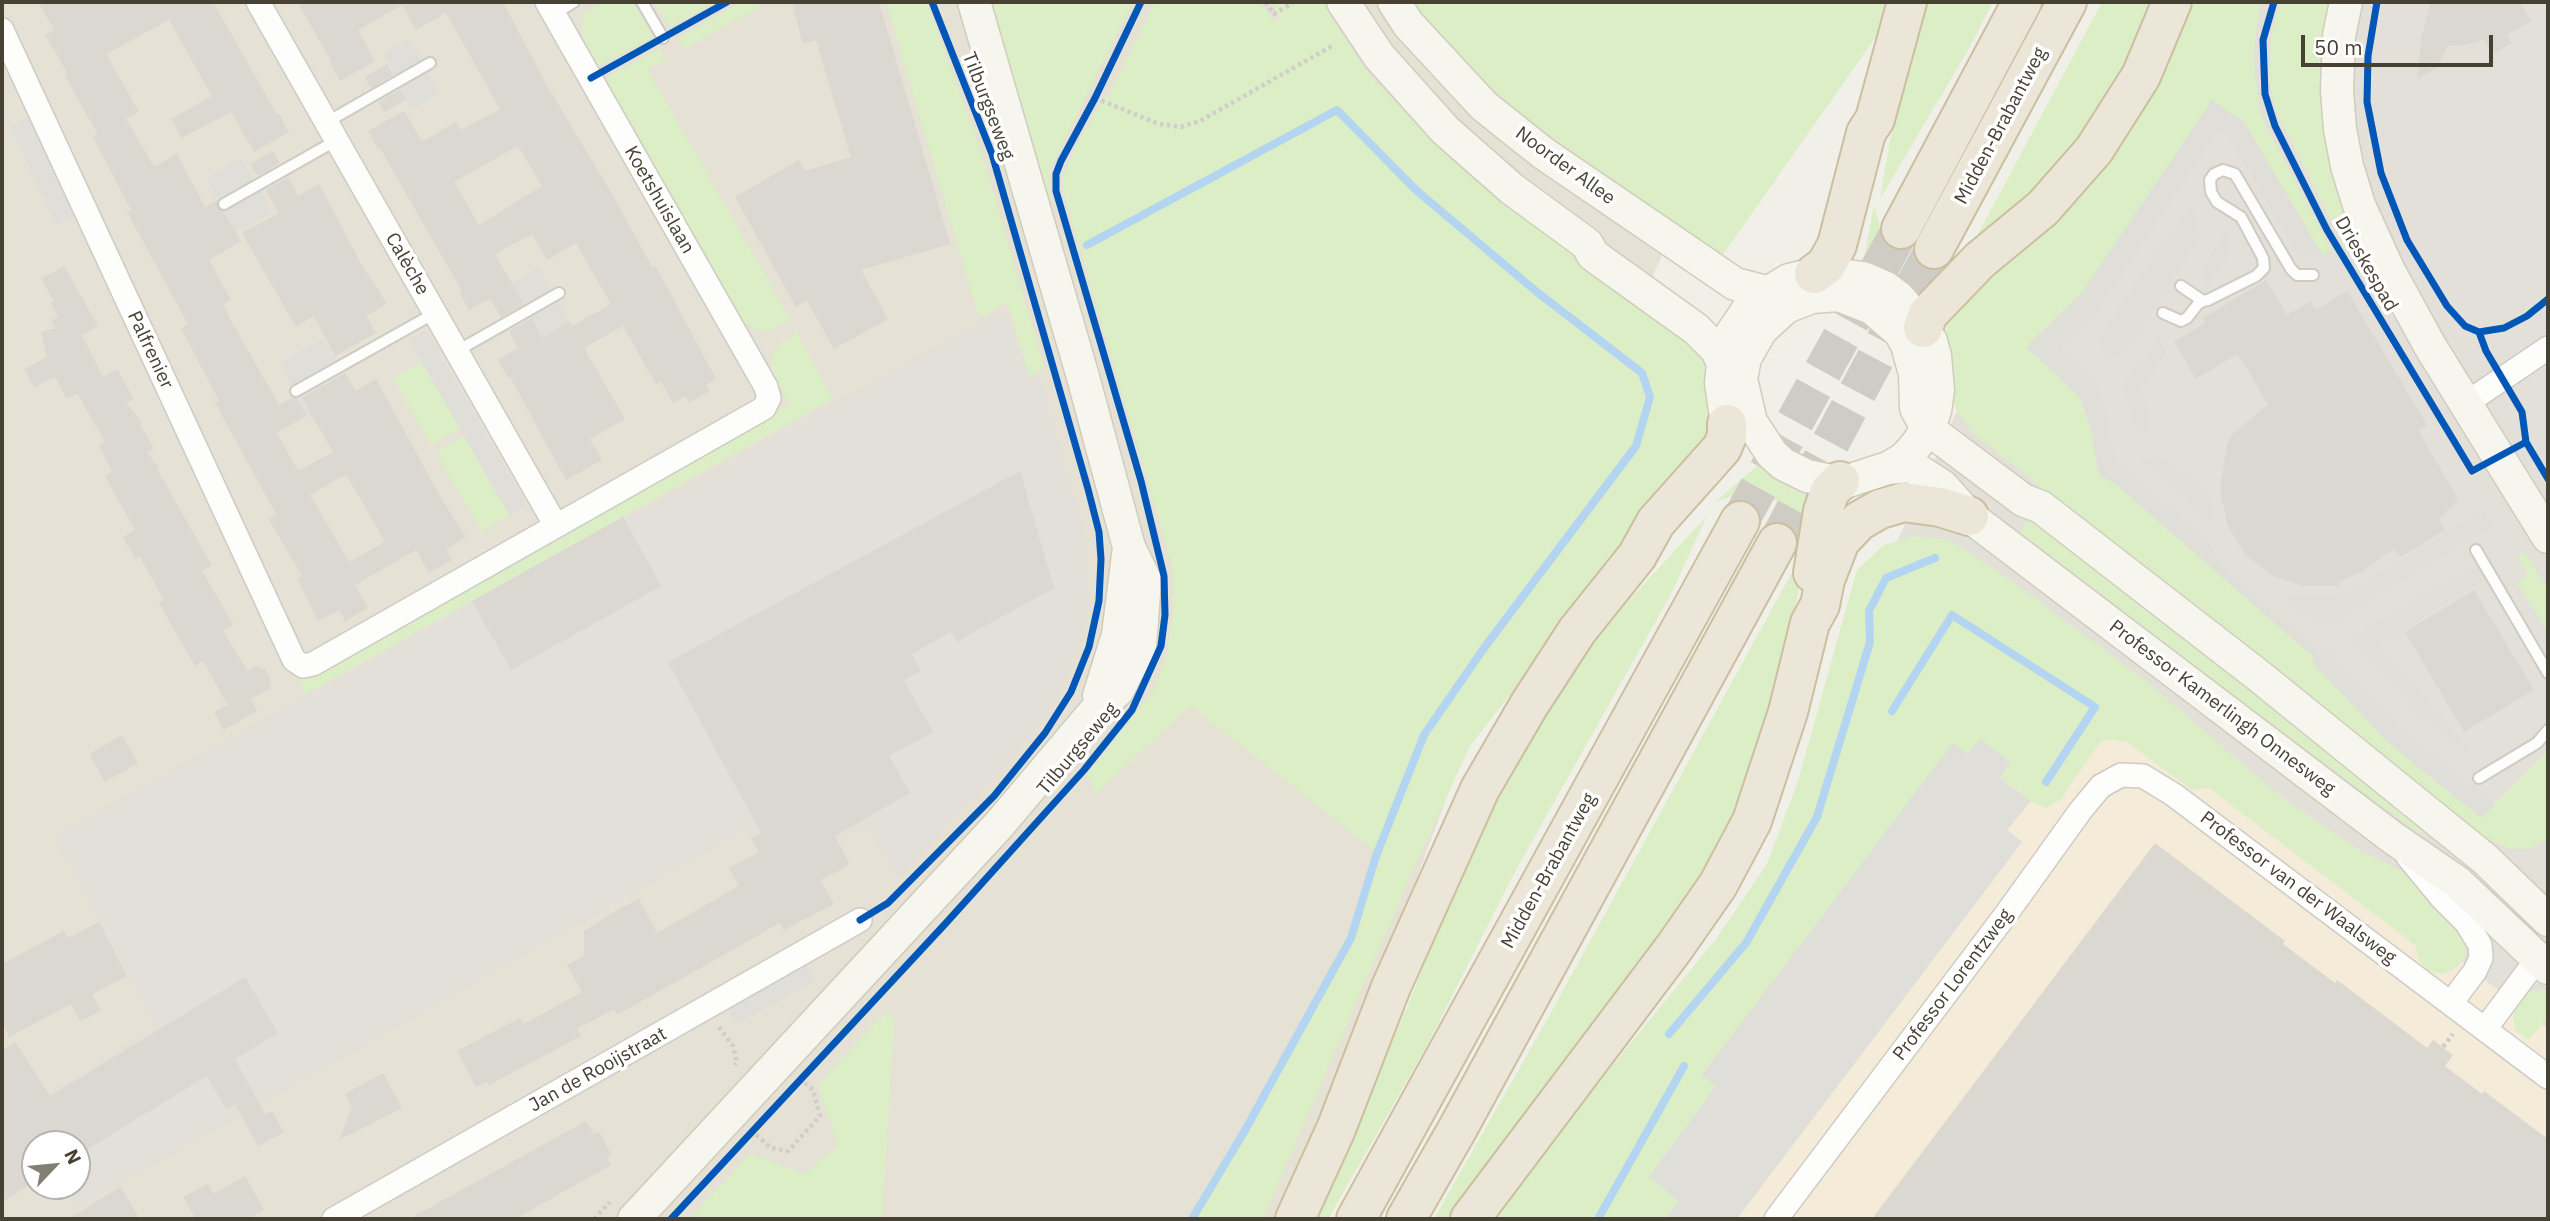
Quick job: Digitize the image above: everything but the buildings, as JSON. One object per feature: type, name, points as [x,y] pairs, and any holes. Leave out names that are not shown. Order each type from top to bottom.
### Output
[{"type":"highway","points":[[1828,282],[1826,265],[1837,245],[1866,133],[1875,118],[1907,2]]},
{"type":"highway","name":"Midden-Brabantweg","points":[[1901,229],[2022,2]]},
{"type":"highway","name":"Midden-Brabantweg","points":[[1934,250],[2067,2]]},
{"type":"highway","points":[[1923,328],[1928,314],[1980,260],[2043,208],[2094,150],[2141,76],[2172,2]]},
{"type":"highway","points":[[1294,1219],[1336,1129],[1391,987],[1480,789],[1529,705],[1577,632],[1637,556],[1656,522],[1722,448],[1727,436],[1739,424]]},
{"type":"highway","points":[[1810,623],[1808,604],[1823,511],[1830,491],[1840,481]]},
{"type":"highway","points":[[1470,1219],[1674,948],[1718,885],[1752,821],[1788,712],[1810,623],[1820,605],[1835,551],[1849,529],[1880,509],[1904,502],[1940,507],[1969,516]]},
{"type":"highway","name":"Midden-Brabantweg","points":[[1356,1219],[1740,522]]},
{"type":"highway","points":[[1406,1219],[1777,543]]},
{"type":"street","name":"Calèche","points":[[258,2],[556,526]]},
{"type":"street","name":"Tilburgseweg","points":[[634,1219],[947,883],[1096,710],[1103,678],[1118,635],[1129,547],[1083,377],[974,2]]},
{"type":"street","points":[[1343,2],[1379,56],[1445,130],[1512,189],[1587,244],[1601,245],[1706,315],[1725,330],[1733,353]]},
{"type":"street","name":"Noorder Allee","points":[[1394,2],[1408,24],[1484,106],[1543,153],[1735,284],[1766,292]]},
{"type":"street","points":[[2346,2],[2339,36],[2337,91],[2347,166],[2360,205],[2379,251],[2430,346],[2548,537]]},
{"type":"street","name":"Koetshuislaan","points":[[550,8],[766,387],[769,398],[764,408],[556,526]]},
{"type":"street","name":"Palfrenier","points":[[2,30],[294,660],[303,667],[313,664],[556,526]]},
{"type":"street","points":[[1863,278],[1886,288],[1908,307],[1931,341],[1935,356],[1932,414],[1905,458],[1869,476],[1840,481],[1807,476],[1783,464],[1739,424],[1721,383],[1746,310],[1766,292],[1788,281],[1828,282],[1863,278]]},
{"type":"street","points":[[1733,353],[1779,313],[1828,282]]},
{"type":"street","points":[[1828,282],[1839,295],[1863,303],[1886,318],[1900,332],[1913,359],[1916,408],[1932,414],[2023,500],[2040,507],[2259,676],[2485,859],[2546,914]]},
{"type":"street","points":[[2465,404],[2548,348]]},
{"type":"street","name":"Professor Kamerlingh Onnesweg","points":[[1888,468],[1911,466],[1942,486],[1969,516],[2393,838],[2457,882],[2543,963]]},
{"type":"street","name":"Professor Lorentzweg","points":[[1776,1219],[2007,913],[2081,810],[2101,786],[2121,775],[2143,776]]},
{"type":"street","name":"Professor van der Waalsweg","points":[[2143,776],[2174,795],[2548,1077]]},
{"type":"street","points":[[2393,838],[2441,897],[2466,922],[2480,944],[2481,958],[2475,971],[2451,1003]]},
{"type":"street","points":[[2503,926],[2546,914]]},
{"type":"street","points":[[2485,1029],[2543,963],[2546,914]]},
{"type":"street","name":"Jan de Rooijstraat","points":[[334,1219],[860,920]]},
{"type":"lane","points":[[550,8],[574,2]]},
{"type":"lane","points":[[642,2],[663,38]]},
{"type":"lane","points":[[224,204],[430,63]]},
{"type":"lane","points":[[2163,313],[2174,320],[2188,318],[2198,304],[2256,276],[2264,268],[2265,263],[2241,217],[2213,197],[2210,180],[2218,171],[2235,174],[2291,269],[2297,275],[2313,275]]},
{"type":"lane","points":[[2181,286],[2203,301]]},
{"type":"lane","points":[[457,351],[559,293]]},
{"type":"lane","points":[[296,391],[435,313]]},
{"type":"lane","points":[[2476,550],[2548,673]]},
{"type":"lane","points":[[2479,778],[2537,743],[2548,730]]},
{"type":"path","points":[[1266,2],[1273,14],[1294,2]]},
{"type":"path","points":[[1095,98],[1159,124],[1181,127],[1200,121],[1332,46]]},
{"type":"path","points":[[1089,108],[1101,86]]},
{"type":"path","points":[[792,1088],[809,1069]]},
{"type":"path","points":[[743,1140],[760,1122]]},
{"type":"shaded area","points":[[2,2],[1782,2],[1591,406],[1291,1219],[2,1219]]},
{"type":"shaded area","points":[[2169,2],[2548,2],[2548,1029],[1956,569],[1876,587],[1986,348]]},
{"type":"shaded area","points":[[409,39],[439,93],[413,108],[383,53]]},
{"type":"shaded area","points":[[2212,100],[2244,122],[2323,256],[2299,257],[2229,138],[2217,133],[2098,309],[2059,348],[2092,378],[2103,397],[2115,459],[2209,542],[2219,563],[2317,652],[2326,647],[2400,728],[2495,804],[2481,818],[2389,743],[2312,662],[2314,657],[2116,484],[2099,475],[2081,397],[2026,347],[2082,293]]},
{"type":"shaded area","points":[[33,116],[78,214],[56,225],[10,126]]},
{"type":"shaded area","points":[[241,158],[272,213],[236,232],[206,178]]},
{"type":"shaded area","points":[[2192,202],[2201,237],[2122,357],[2106,359],[2099,336]]},
{"type":"shaded area","points":[[2228,227],[2232,249],[2207,287],[2200,273]]},
{"type":"shaded area","points":[[539,268],[570,322],[543,337],[512,283]]},
{"type":"shaded area","points":[[1005,309],[1029,382],[1039,374],[1083,530],[1088,587],[1083,629],[1074,659],[1051,705],[1024,744],[897,878],[868,825],[772,875],[746,829],[91,1200],[91,1130],[53,1130],[19,1110],[156,1027],[54,836]]},
{"type":"shaded area","points":[[426,330],[527,505],[510,515],[409,340]]},
{"type":"shaded area","points":[[2158,337],[2166,353],[2142,387],[2152,436],[2132,425],[2124,385]]},
{"type":"shaded area","points":[[323,339],[342,373],[320,385],[331,407],[310,419],[279,363]]},
{"type":"shaded area","points":[[2164,457],[2209,495],[2215,525],[2140,458]]},
{"type":"shaded area","points":[[2485,510],[2493,526],[2333,623],[2319,626],[2283,597],[2345,593]]},
{"type":"shaded area","points":[[2478,563],[2487,577],[2380,645],[2477,759],[2422,717],[2348,639]]},
{"type":"shaded area","points":[[1956,569],[2548,1029],[2548,1219],[1611,1219]]},
{"type":"shaded area","points":[[1980,739],[2010,762],[2000,778],[2031,801],[2007,830],[2022,842],[1737,1219],[1665,1219],[1679,1201],[1649,1177],[1716,1086],[1702,1075],[1953,743],[1967,754]]},
{"type":"shaded area","points":[[807,965],[815,981],[736,1024],[727,1008]]},
{"type":"shaded area","points":[[72,1200],[90,1200],[76,1208]]},
{"type":"green space","points":[[605,2],[633,3],[653,37],[599,66],[582,36],[582,23],[585,13]]},
{"type":"green space","points":[[653,2],[716,2],[670,27]]},
{"type":"green space","points":[[741,2],[758,2],[761,6],[684,49],[678,38]]},
{"type":"green space","points":[[886,2],[927,2],[982,154],[1044,367],[1030,378],[1007,303],[979,318]]},
{"type":"green space","points":[[989,2],[1133,2],[1051,167],[1049,187],[1052,199],[1044,201]]},
{"type":"green space","points":[[1155,2],[1260,2],[1273,21],[1280,17],[1270,2],[1322,2],[1371,78],[1477,182],[1682,331],[1697,345],[1707,366],[1712,410],[1705,444],[1470,746],[1411,875],[1263,1219],[1190,1219],[1207,1196],[1347,935],[1381,856],[1191,706],[1096,793],[1087,775],[1155,689],[1167,652],[1173,614],[1173,569],[1064,194],[1062,178],[1077,144],[1109,94]]},
{"type":"green space","points":[[1411,2],[1892,2],[1882,28],[1722,256],[1527,126],[1476,80],[1432,31]]},
{"type":"green space","points":[[1920,2],[1993,2],[1968,50],[1880,199],[1907,41]]},
{"type":"green space","points":[[2102,2],[2160,2],[2097,127],[2020,209],[1969,251]]},
{"type":"green space","points":[[2182,2],[2260,2],[2253,58],[2261,116],[2331,249],[2323,256],[2244,122],[2212,101],[2082,293],[2027,347],[2080,398],[2090,427],[2099,475],[2116,484],[2315,658],[2312,662],[2389,743],[2481,817],[2548,750],[2548,839],[2530,849],[2510,849],[2489,839],[2441,805],[1973,433],[1956,410],[1948,383],[1945,351],[1947,324],[1960,297]]},
{"type":"green space","points":[[2281,2],[2332,2],[2336,177],[2356,239],[2351,249],[2346,250],[2276,110],[2269,79],[2271,34]]},
{"type":"green space","points":[[659,48],[666,60],[648,70],[791,320],[767,332],[743,322],[606,81],[608,77]]},
{"type":"green space","points":[[1874,205],[1882,233],[1895,254],[1915,265],[1935,267],[1964,258],[1921,297],[1890,273],[1863,264]]},
{"type":"green space","points":[[797,333],[833,399],[306,694],[299,681],[789,404],[771,370],[773,352],[782,342]]},
{"type":"green space","points":[[422,362],[460,429],[431,445],[393,378]]},
{"type":"green space","points":[[464,436],[509,516],[481,531],[436,452]]},
{"type":"green space","points":[[1758,465],[1793,490],[1815,496],[1806,544],[1800,530],[1782,505],[1770,496],[1744,492],[1715,502]]},
{"type":"green space","points":[[1707,516],[1671,594],[1517,868],[1425,1049],[1328,1219],[1309,1219],[1357,1125],[1485,811],[1565,669]]},
{"type":"green space","points":[[2030,518],[2330,750],[2425,829],[2421,835],[2018,535]]},
{"type":"green space","points":[[1917,536],[1950,540],[2009,579],[2147,682],[2280,796],[2361,851],[2399,869],[2465,934],[2468,944],[2464,958],[2456,968],[2443,974],[2429,971],[2419,961],[2415,945],[2209,788],[2192,790],[2127,742],[2101,741],[2060,800],[2047,808],[2031,801],[2000,777],[2010,762],[1980,739],[1703,1075],[1716,1086],[1649,1177],[1679,1201],[1665,1219],[1496,1219],[1564,1125],[1716,939],[1767,864],[1798,781],[1857,570],[1884,545]]},
{"type":"green space","points":[[2525,553],[2548,590],[2548,632],[2517,583],[2528,576],[2517,555]]},
{"type":"green space","points":[[1801,556],[1805,559],[1776,700],[1711,868],[1458,1219],[1434,1219],[1548,1018]]},
{"type":"green space","points":[[2548,990],[2548,1017],[2528,1040],[2515,1030],[2513,1014],[2526,993]]},
{"type":"green space","points":[[887,1011],[894,1020],[882,1219],[689,1219],[750,1154],[805,1174],[838,1145],[818,1085]]},
{"type":"waterway","points":[[1087,245],[1337,110],[1417,191],[1537,292],[1642,373],[1650,397],[1636,446],[1484,648],[1424,735],[1376,856],[1351,938],[1244,1132],[1192,1219]]},
{"type":"waterway","points":[[1669,1034],[1746,943],[1817,817],[1870,642],[1869,611],[1886,578],[1935,558]]},
{"type":"waterway","points":[[1892,711],[1952,615],[2095,707],[2046,782]]},
{"type":"waterway","points":[[1598,1219],[1684,1066]]},
{"type":"tunnel","points":[[1740,521],[1901,229]]},
{"type":"tunnel","points":[[1777,543],[1934,249]]},
{"type":"cycle path","points":[[591,78],[727,2]]},
{"type":"cycle path","points":[[860,920],[888,903],[994,796],[1045,733],[1071,692],[1089,647],[1099,601],[1099,532],[1088,489],[992,154],[932,2]]},
{"type":"cycle path","points":[[671,1219],[1084,770],[1132,710],[1161,646],[1165,615],[1164,576],[1141,481],[1056,191],[1056,174],[1061,161],[1141,2]]},
{"type":"cycle path","name":"Drieskespad","points":[[2274,2],[2263,40],[2265,94],[2275,126],[2327,230],[2472,471],[2526,442]]},
{"type":"cycle path","points":[[2377,2],[2368,56],[2367,102],[2381,173],[2407,240],[2447,306],[2465,326],[2479,332],[2504,328],[2527,316],[2548,299]]},
{"type":"cycle path","points":[[2479,332],[2486,351],[2522,412],[2526,442],[2548,479]]}]
